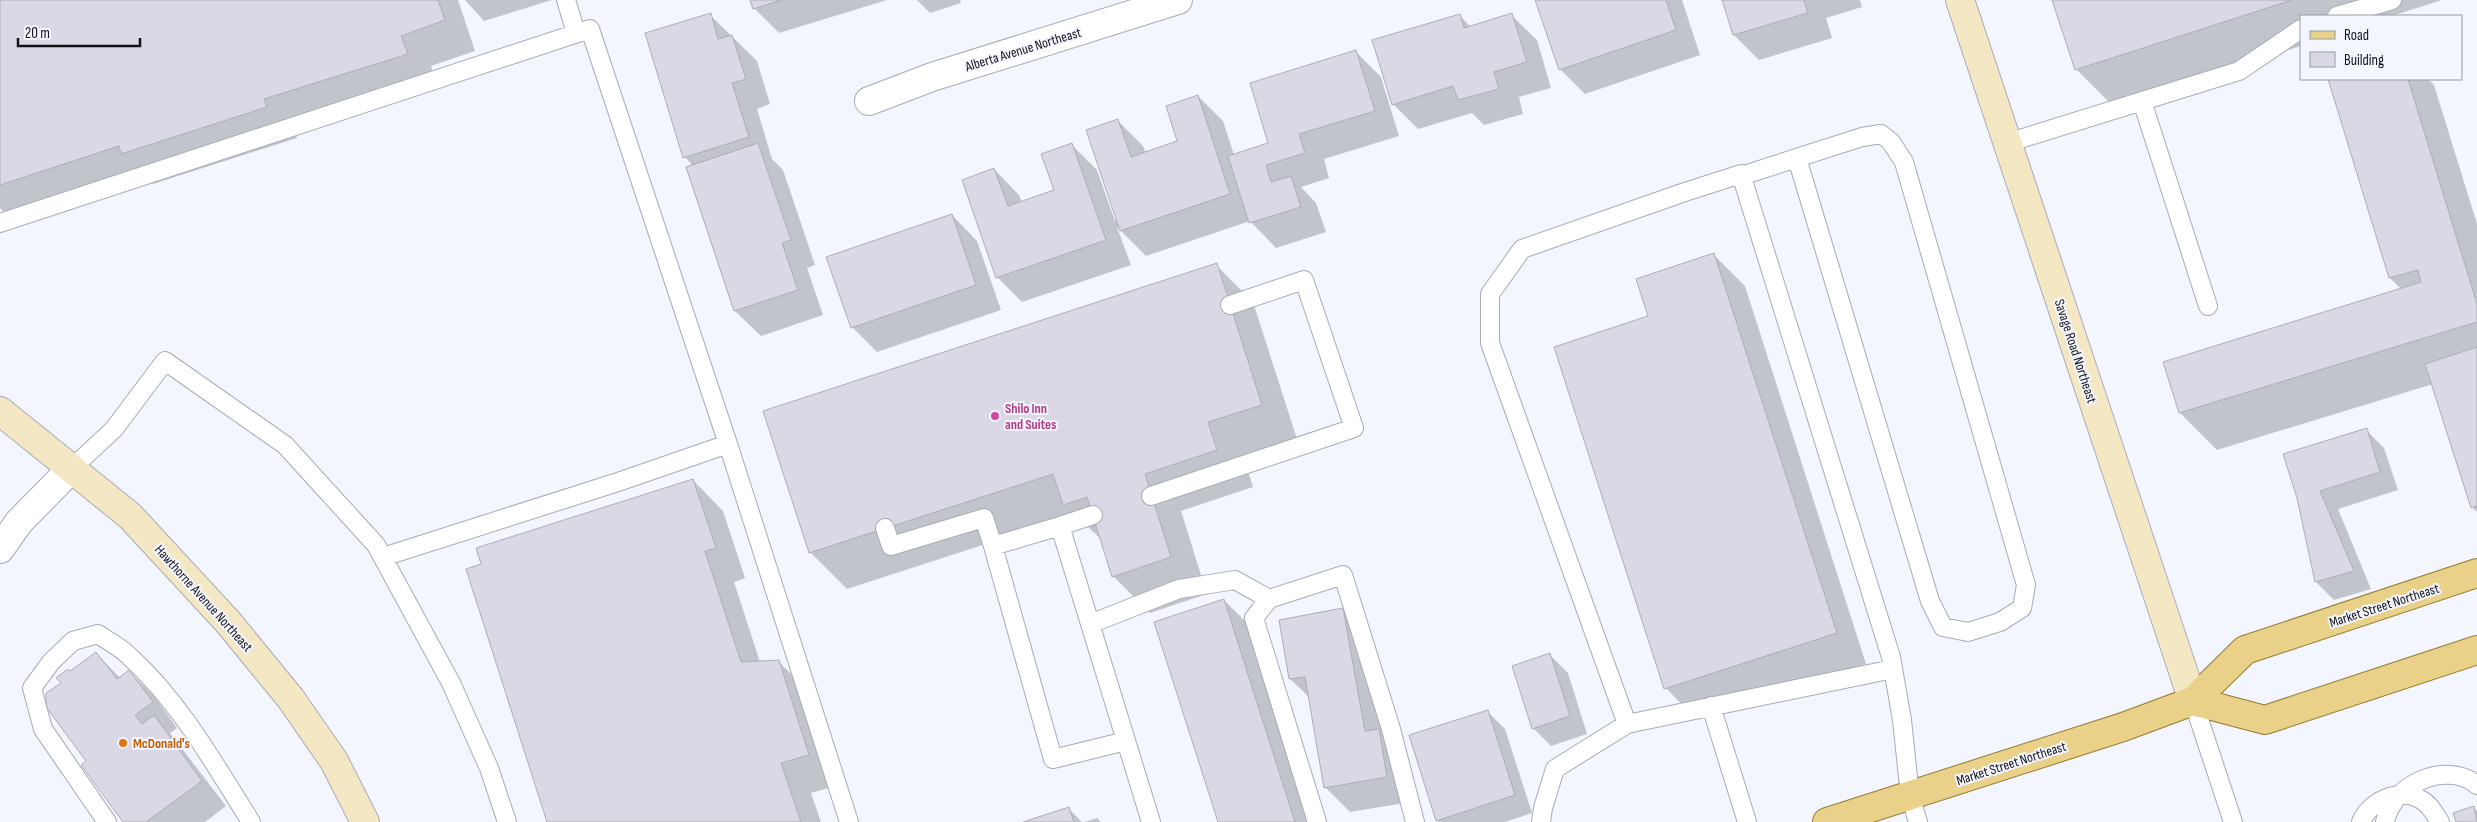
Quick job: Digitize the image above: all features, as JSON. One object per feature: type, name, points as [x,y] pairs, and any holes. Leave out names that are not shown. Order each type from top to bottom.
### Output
[{"type":"main road","name":"Market Street Northeast","points":[[1827,822],[2122,727],[2193,701],[2245,650],[2477,573]]},
{"type":"main road","points":[[2193,701],[2266,720],[2477,650]]},
{"type":"street","name":"Alberta Avenue Northeast","points":[[869,101],[932,77],[1178,0]]},
{"type":"street","name":"Savage Road Northeast","points":[[1960,0],[2193,701]]},
{"type":"street","name":"Hawthorne Avenue Northeast","points":[[0,411],[70,470],[130,516],[228,622],[291,699],[334,761],[365,822]]},
{"type":"street","points":[[0,549],[19,522],[70,470]]},
{"type":"lane","points":[[566,0],[576,33]]},
{"type":"lane","points":[[2340,15],[2392,0]]},
{"type":"lane","points":[[0,223],[590,29],[728,444],[849,822]]},
{"type":"lane","points":[[2007,143],[2239,71],[2300,30]]},
{"type":"lane","points":[[2142,101],[2208,306]]},
{"type":"lane","points":[[1627,724],[1490,343],[1490,294],[1522,249],[1684,192],[1742,176],[1797,158],[1862,137],[1881,134],[1891,142],[1904,162],[2026,585],[2022,608],[2000,622],[1968,632],[1943,627],[1930,601],[1797,158]]},
{"type":"lane","points":[[1742,176],[1893,669],[1902,720],[1910,796],[1918,822]]},
{"type":"lane","points":[[1152,496],[1354,428],[1304,280],[1230,305]]},
{"type":"lane","points":[[70,470],[114,429],[165,362],[286,445],[376,545],[451,683],[489,768],[507,822]]},
{"type":"lane","points":[[383,557],[618,482],[728,444]]},
{"type":"lane","points":[[993,546],[1093,516]]},
{"type":"lane","points":[[885,528],[891,546],[984,518],[1053,759],[1126,741]]},
{"type":"lane","points":[[1060,526],[1151,822]]},
{"type":"lane","points":[[1317,822],[1254,618],[1269,599],[1343,575],[1391,729],[1414,822]]},
{"type":"lane","points":[[1090,624],[1179,588],[1235,580],[1269,599]]},
{"type":"lane","points":[[107,822],[42,729],[32,688],[51,662],[73,642],[98,634],[129,655],[171,702],[211,759],[251,822]]},
{"type":"lane","points":[[1541,822],[1543,808],[1555,769],[1627,724],[1893,669]]},
{"type":"lane","points":[[2193,701],[2233,822]]},
{"type":"lane","points":[[1711,706],[1747,822]]},
{"type":"lane","points":[[2385,822],[2392,802],[2409,786],[2427,778],[2446,775],[2465,776],[2477,785]]},
{"type":"lane","points":[[2362,822],[2365,812],[2376,802],[2400,796],[2417,797],[2429,805],[2440,822]]},
{"type":"building","points":[[0,0],[438,0],[445,20],[401,36],[408,54],[264,99],[267,107],[121,154],[119,146],[0,185]]},
{"type":"building","points":[[750,0],[781,0],[753,9]]},
{"type":"building","points":[[1535,0],[1666,0],[1676,30],[1559,70]]},
{"type":"building","points":[[1722,0],[1804,0],[1808,13],[1733,35]]},
{"type":"building","points":[[2052,0],[2292,0],[2075,70]]},
{"type":"building","points":[[711,13],[718,39],[732,35],[746,79],[732,83],[749,137],[683,158],[645,33]]},
{"type":"building","points":[[1512,13],[1527,62],[1494,72],[1499,89],[1458,100],[1453,86],[1392,105],[1372,40],[1460,14],[1464,28]]},
{"type":"building","points":[[1356,50],[1375,111],[1299,134],[1305,153],[1266,165],[1271,182],[1291,176],[1301,207],[1249,223],[1228,156],[1268,143],[1250,83]]},
{"type":"building","points":[[2328,80],[2408,80],[2477,304],[2477,322],[2179,413],[2163,362],[2421,282],[2418,270],[2389,278]]},
{"type":"building","points":[[1198,95],[1230,194],[1120,231],[1086,130],[1118,119],[1131,157],[1177,141],[1166,106]]},
{"type":"building","points":[[758,143],[791,240],[782,243],[798,290],[734,311],[686,167]]},
{"type":"building","points":[[1072,143],[1106,240],[996,278],[962,180],[994,168],[1008,206],[1054,190],[1041,154]]},
{"type":"building","points":[[952,214],[976,285],[851,328],[826,257]]},
{"type":"building","points":[[1714,253],[1837,633],[1664,689],[1554,347],[1648,316],[1636,279]]},
{"type":"building","name":"Shilo Inn and Suites","points":[[1217,263],[1262,405],[1208,422],[1217,450],[1145,474],[1171,557],[1112,577],[1087,497],[1063,505],[1053,474],[809,553],[763,411]]},
{"type":"building","points":[[2477,347],[2477,506],[2471,508],[2425,364]]},
{"type":"building","points":[[2367,428],[2380,472],[2320,491],[2354,571],[2315,582],[2297,498],[2283,454]]},
{"type":"building","points":[[693,479],[716,548],[705,551],[741,662],[779,660],[809,755],[781,763],[801,822],[547,822],[466,569],[481,564],[476,548]]},
{"type":"building","points":[[1224,599],[1295,822],[1218,822],[1154,622]]},
{"type":"building","points":[[1343,608],[1365,731],[1379,729],[1387,777],[1324,788],[1305,677],[1289,679],[1279,620]]},
{"type":"building","name":"McDonald's","points":[[96,652],[117,679],[129,670],[153,702],[135,715],[142,724],[154,715],[202,781],[146,822],[123,822],[81,765],[86,761],[46,707],[46,693],[61,683],[56,678],[68,669],[70,671]]},
{"type":"building","points":[[1550,653],[1570,716],[1532,729],[1512,666]]},
{"type":"building","points":[[1488,710],[1515,795],[1436,821],[1409,735]]},
{"type":"building","points":[[2474,806],[2477,822],[2456,822],[2453,813]]},
{"type":"building","points":[[1069,807],[1074,822],[1023,822]]},
{"type":"place","name":"Shilo Inn and Suites","points":[[995,416]]},
{"type":"place","name":"McDonald's","points":[[123,743]]}]
